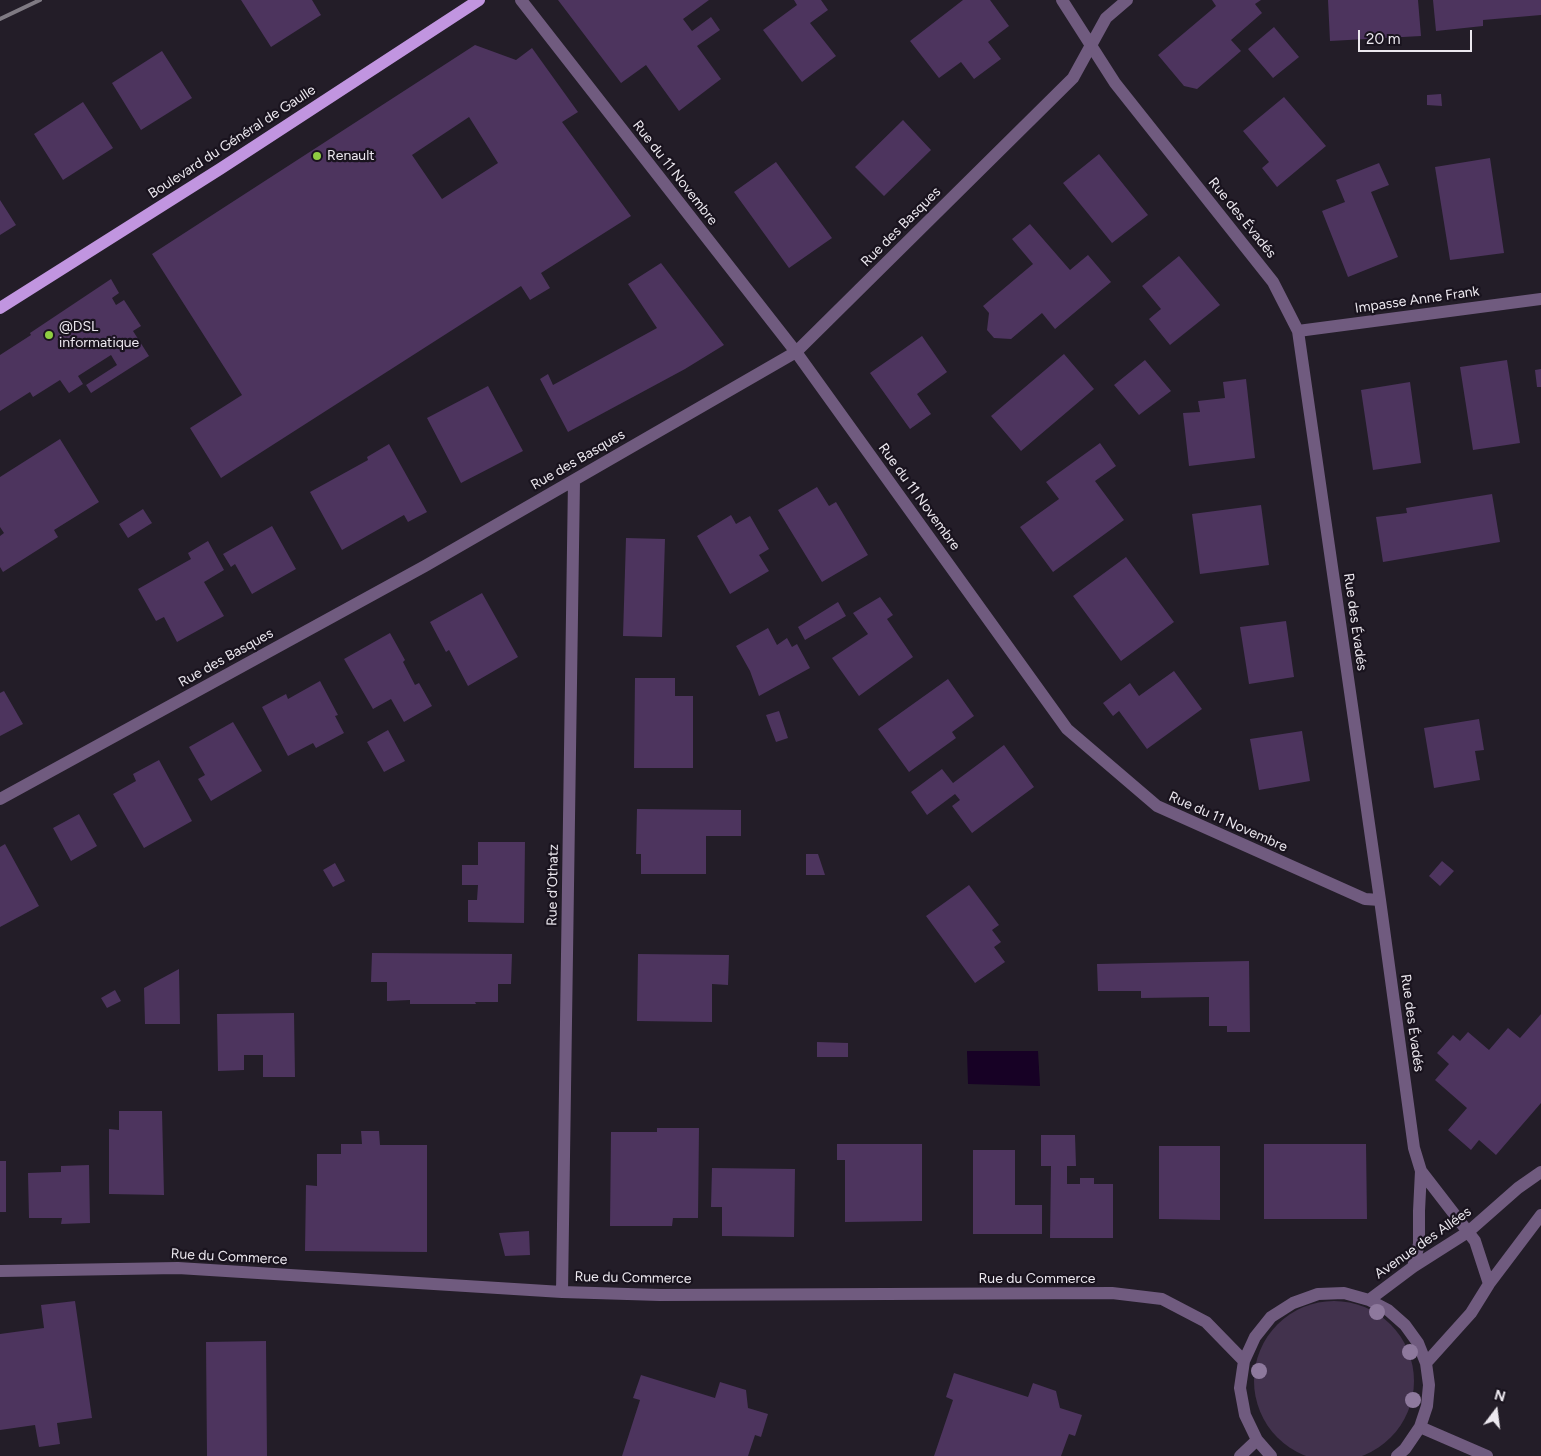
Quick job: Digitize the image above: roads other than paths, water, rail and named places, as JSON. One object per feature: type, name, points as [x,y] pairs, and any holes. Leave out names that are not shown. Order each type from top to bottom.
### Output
[{"type":"main road","name":"Boulevard du Général de Gaulle","points":[[0,308],[220,169],[479,0]]},
{"type":"street","name":"Rue du 11 Novembre","points":[[520,0],[796,352],[1067,730],[1157,806],[1365,899],[1380,900]]},
{"type":"street","name":"Rue des Évadés","points":[[1062,0],[1115,83],[1273,282],[1298,331],[1414,1148],[1421,1172],[1419,1244],[1413,1267]]},
{"type":"street","name":"Rue des Basques","points":[[0,798],[425,566],[796,352],[1073,78],[1106,18],[1127,0]]},
{"type":"street","name":"Impasse Anne Frank","points":[[1298,331],[1541,299]]},
{"type":"street","name":"Rue d'Othatz","points":[[562,1292],[574,480]]},
{"type":"street","points":[[1421,1172],[1475,1241],[1490,1284]]},
{"type":"street","name":"Avenue des Allées","points":[[1369,1300],[1413,1267],[1468,1232],[1518,1188],[1541,1172]]},
{"type":"street","points":[[1426,1363],[1471,1313],[1541,1215]]},
{"type":"street","name":"Rue du Commerce","points":[[0,1271],[178,1268],[562,1292],[660,1295],[1112,1293],[1162,1299],[1206,1322],[1244,1360]]},
{"type":"street","points":[[1271,1456],[1257,1440],[1245,1416],[1240,1388],[1244,1360],[1255,1337],[1271,1317],[1293,1303],[1318,1294],[1344,1294],[1369,1300],[1388,1310],[1405,1325],[1418,1342],[1426,1363],[1429,1385],[1427,1406],[1420,1427],[1405,1449],[1397,1456]]},
{"type":"street","points":[[1420,1427],[1487,1456]]},
{"type":"street","points":[[1240,1456],[1257,1440]]},
{"type":"railway","points":[[0,19],[40,0]]},
{"type":"place","name":"Renault","points":[[317,156]]},
{"type":"place","name":"@DSL informatique","points":[[49,335]]}]
